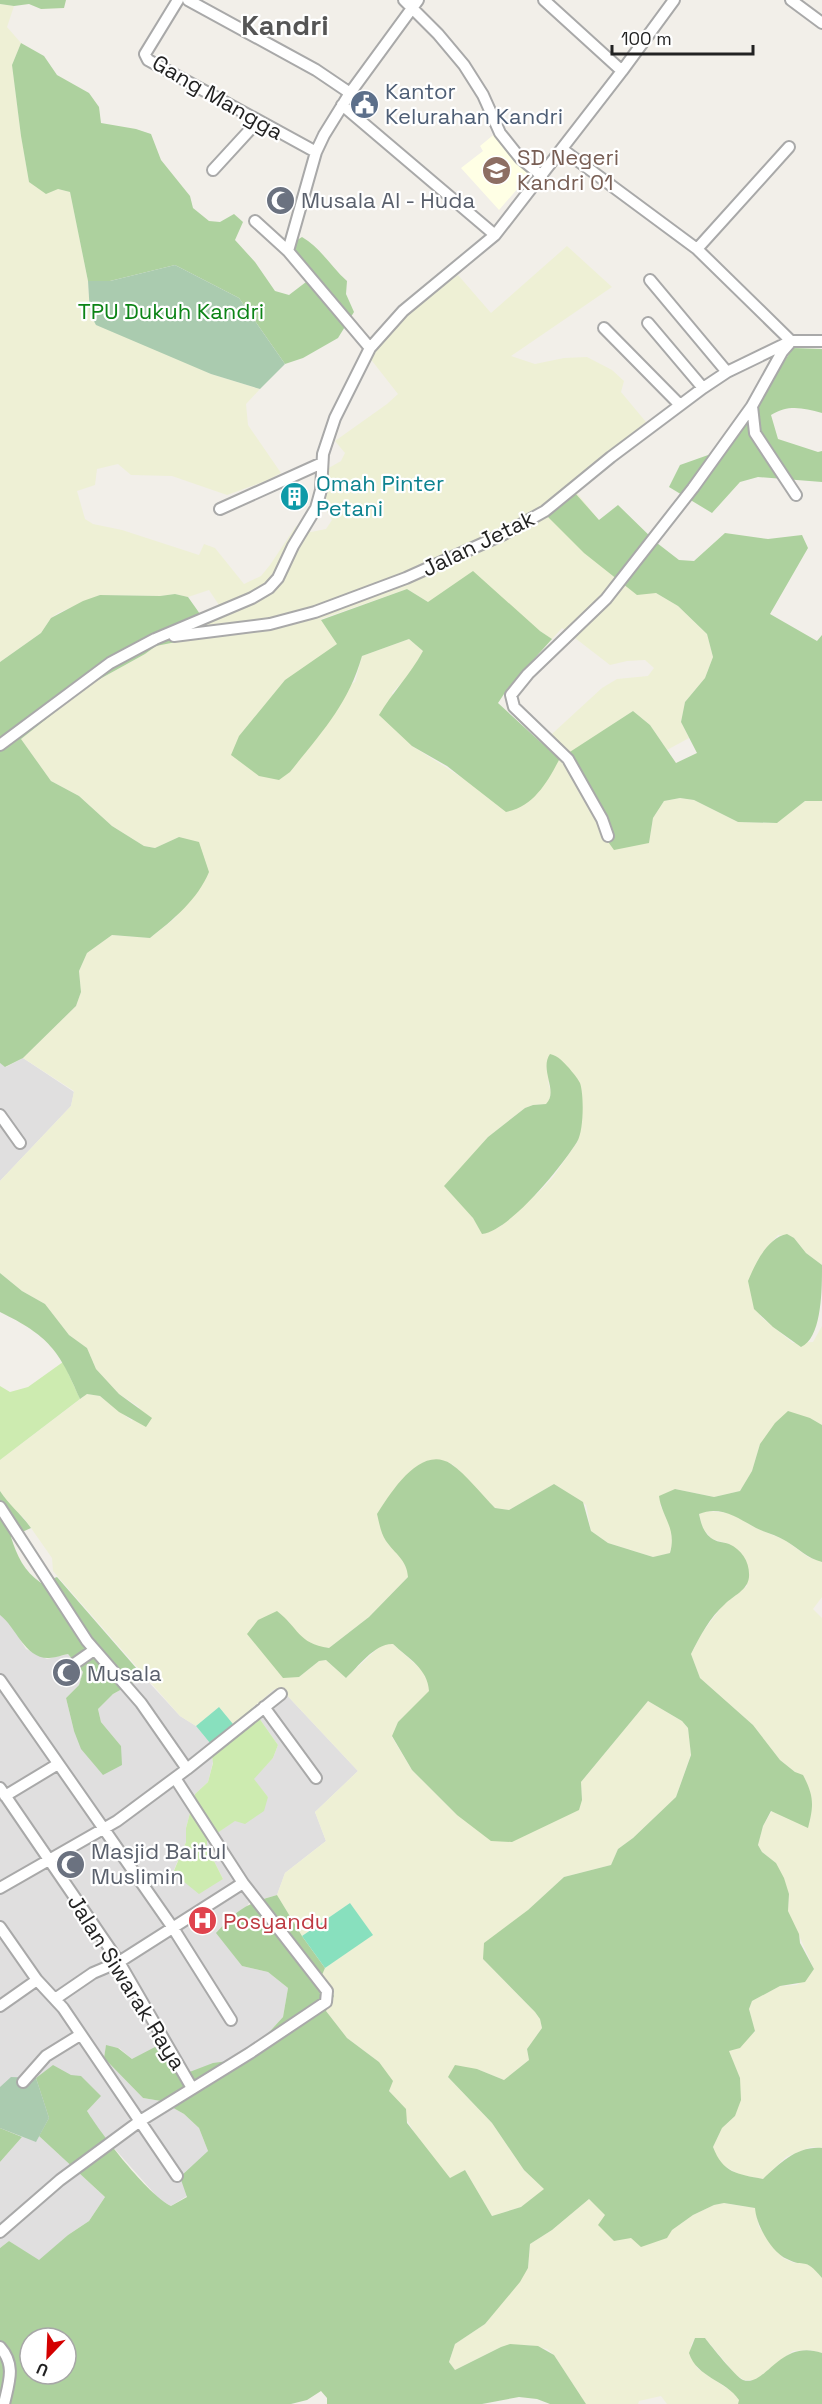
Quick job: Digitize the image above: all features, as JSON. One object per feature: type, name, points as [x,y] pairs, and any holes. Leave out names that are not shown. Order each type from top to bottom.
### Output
[{"type":"street","name":"Gang Mangga","points":[[178,0],[145,54],[146,57],[316,152]]},
{"type":"street","points":[[188,0],[316,70],[350,93]]},
{"type":"street","points":[[404,0],[416,4],[464,65],[483,95],[500,133],[520,158],[542,176]]},
{"type":"street","points":[[544,0],[622,71]]},
{"type":"street","points":[[0,745],[110,663],[155,639],[252,598],[269,588],[278,578],[293,546],[316,508],[321,490],[322,463],[335,418],[370,348],[403,311],[495,235],[674,0]]},
{"type":"street","points":[[791,0],[822,23]]},
{"type":"street","points":[[289,249],[316,152],[350,93],[416,4]]},
{"type":"street","points":[[342,105],[495,235]]},
{"type":"street","points":[[213,170],[258,121]]},
{"type":"street","points":[[697,249],[789,147]]},
{"type":"street","points":[[562,149],[697,249],[791,341],[822,341]]},
{"type":"street","points":[[255,221],[289,249],[370,348]]},
{"type":"street","points":[[650,280],[727,372]]},
{"type":"street","points":[[648,323],[703,388]]},
{"type":"street","points":[[604,328],[680,405]]},
{"type":"street","points":[[608,836],[602,819],[568,759],[514,707],[511,695],[528,674],[606,599],[693,488],[752,406],[782,352],[791,341]]},
{"type":"street","name":"Jalan Jetak","points":[[155,639],[207,630],[270,624],[315,612],[406,578],[504,534],[545,511],[611,457],[703,388],[727,372],[791,341]]},
{"type":"street","points":[[752,406],[755,433],[796,495]]},
{"type":"street","points":[[220,509],[322,463]]},
{"type":"street","points":[[0,1115],[20,1143]]},
{"type":"street","points":[[0,1507],[94,1650],[141,1703],[187,1769]]},
{"type":"street","points":[[74,1664],[94,1650]]},
{"type":"street","points":[[0,1680],[172,1928],[231,2020]]},
{"type":"street","points":[[0,1888],[102,1830],[187,1769],[281,1694]]},
{"type":"street","points":[[264,1707],[316,1778]]},
{"type":"street","points":[[3,1792],[58,1764]]},
{"type":"street","points":[[0,2232],[60,2180],[140,2121],[322,2007],[328,1998],[327,1991],[243,1883],[175,1778]]},
{"type":"street","name":"Jalan Siwarak Raya","points":[[3,1792],[119,1962],[192,2088]]},
{"type":"street","points":[[55,1998],[93,1973],[119,1962],[243,1883]]},
{"type":"street","points":[[0,1927],[38,1980],[55,1998],[177,2176]]},
{"type":"street","points":[[0,2006],[38,1980]]},
{"type":"street","points":[[23,2082],[46,2056],[80,2035]]},
{"type":"street","points":[[0,2346],[10,2364],[11,2373],[4,2404]]},
{"type":"shaded area","points":[[0,4],[14,6],[7,27],[21,43],[12,65],[29,182],[70,192],[88,281],[90,314],[211,374],[260,389],[246,404],[248,425],[281,473],[227,495],[172,476],[131,475],[118,464],[97,469],[95,485],[77,491],[85,519],[93,524],[122,530],[199,555],[204,544],[215,548],[244,584],[261,576],[296,526],[311,532],[326,529],[332,520],[324,506],[327,469],[341,461],[345,453],[335,441],[398,394],[369,357],[406,313],[458,275],[491,313],[567,246],[612,287],[511,356],[535,364],[564,358],[587,357],[612,370],[624,381],[621,392],[646,422],[570,484],[656,593],[678,606],[707,634],[713,657],[705,678],[685,702],[681,722],[689,738],[667,750],[650,725],[633,711],[559,760],[566,763],[606,839],[649,843],[653,818],[664,801],[680,798],[694,800],[738,822],[776,823],[805,801],[822,801],[822,1265],[806,1253],[794,1238],[778,1235],[761,1255],[760,1316],[793,1343],[813,1342],[822,1326],[822,1425],[810,1418],[760,1444],[752,1471],[740,1491],[714,1497],[675,1489],[660,1505],[671,1526],[670,1553],[653,1557],[608,1543],[591,1531],[586,1505],[554,1484],[509,1510],[495,1508],[452,1464],[386,1541],[399,1553],[408,1568],[408,1577],[369,1617],[329,1648],[313,1646],[299,1636],[287,1619],[299,1677],[319,1661],[326,1660],[346,1678],[378,1648],[387,1644],[393,1644],[424,1672],[429,1679],[430,1691],[398,1722],[392,1737],[412,1770],[457,1815],[582,1800],[581,1782],[648,1701],[682,1721],[688,1728],[691,1754],[676,1797],[633,1838],[618,1849],[611,1865],[564,1877],[528,1910],[483,1959],[535,2012],[542,2028],[527,2049],[529,2060],[504,2080],[477,2069],[448,2077],[492,2123],[524,2170],[545,2189],[521,2207],[492,2216],[465,2170],[450,2179],[420,2142],[389,2090],[379,2062],[347,2038],[326,2011],[334,1996],[322,1975],[325,1968],[372,1935],[350,1903],[302,1936],[277,1895],[285,1873],[326,1841],[315,1812],[358,1771],[282,1690],[275,1689],[233,1724],[219,1707],[196,1726],[180,1716],[53,1571],[52,1558],[24,1518],[10,1507],[0,1491],[0,1460],[87,1394],[100,1396],[132,1421],[139,1407],[119,1394],[96,1369],[87,1348],[69,1335],[45,1304],[22,1291],[0,1273],[0,1181],[71,1106],[74,1091],[23,1058],[76,1006],[81,992],[79,971],[87,953],[112,935],[150,938],[174,919],[188,902],[179,837],[155,848],[144,846],[112,826],[79,796],[51,781],[21,739],[89,685],[156,646],[186,639],[200,614],[219,605],[209,590],[188,597],[175,594],[100,595],[58,613],[51,618],[41,633],[0,662]],"holes":[[[407,589],[428,602],[540,631],[552,639],[562,628],[610,665],[645,660],[654,668],[648,676],[617,679],[602,688],[541,744],[558,759],[469,782],[412,746],[392,693],[411,673],[423,651],[409,639],[362,656],[355,682],[239,736],[285,681],[338,644],[321,619]],[[547,1079],[578,1141],[541,1190],[501,1226],[483,1234],[473,1218],[465,1165],[488,1137],[525,1108],[546,1104],[549,1101],[551,1092]]]},
{"type":"shaded area","name":"SD Negeri Kandri 01","points":[[497,132],[532,172],[499,210],[461,168],[483,151],[480,146]]},
{"type":"shaded area","points":[[23,1058],[74,1092],[71,1106],[0,1181],[0,1063],[6,1067]]},
{"type":"shaded area","points":[[706,1511],[731,1513],[756,1528],[785,1540],[808,1557],[822,1562],[822,1597],[813,1609],[822,1618],[822,2148],[811,2147],[786,2157],[763,2179],[740,2175],[719,2163],[713,2147],[722,2128],[735,2116],[740,2078],[728,2050],[755,2032],[749,2009],[752,2001],[780,1986],[797,1985],[814,1969],[788,1911],[789,1894],[776,1863],[762,1852],[758,1845],[763,1826],[795,1772],[780,1760],[753,1725],[700,1678],[691,1654],[702,1633],[723,1605],[747,1586],[729,1544],[712,1539],[703,1529],[699,1514]]},
{"type":"shaded area","points":[[0,1615],[9,1622],[26,1649],[47,1659],[68,1654],[83,1672],[79,1685],[66,1698],[74,1731],[121,1746],[101,1722],[98,1709],[113,1694],[144,1677],[180,1716],[196,1726],[210,1743],[213,1762],[208,1782],[195,1794],[186,1828],[186,1842],[173,1872],[183,1880],[223,1879],[207,1847],[207,1840],[268,1797],[253,1779],[273,1758],[278,1745],[252,1708],[275,1689],[282,1690],[358,1771],[315,1812],[326,1841],[285,1873],[277,1895],[249,1903],[224,1942],[242,1966],[268,1972],[288,1988],[283,2017],[262,2040],[228,2061],[179,2076],[168,2064],[132,2059],[119,2048],[106,2046],[104,2058],[143,2098],[161,2101],[184,2114],[199,2128],[208,2151],[198,2162],[187,2196],[171,2206],[160,2200],[99,2131],[87,2111],[100,2096],[39,2136],[105,2197],[89,2221],[68,2235],[39,2261],[9,2241],[0,2248],[0,2162],[22,2137],[0,2128]]},
{"type":"shaded area","points":[[589,2199],[635,2240],[672,2230],[693,2215],[714,2205],[723,2203],[755,2208],[759,2227],[783,2258],[794,2263],[803,2261],[811,2265],[822,2278],[822,2353],[810,2350],[793,2351],[756,2380],[744,2380],[736,2375],[705,2338],[695,2338],[691,2345],[697,2368],[734,2393],[739,2400],[738,2404],[667,2404],[661,2396],[639,2401],[638,2404],[586,2404],[554,2355],[547,2349],[528,2345],[501,2347],[455,2370],[449,2362],[455,2344],[485,2324],[528,2268],[530,2244],[552,2230]]},
{"type":"green space","points":[[0,0],[66,0],[64,8],[41,9],[29,4],[14,6],[0,4]]},
{"type":"green space","points":[[21,43],[44,56],[57,75],[89,93],[99,107],[101,123],[151,134],[161,160],[190,196],[193,208],[209,221],[220,222],[234,214],[243,222],[235,240],[255,262],[275,291],[289,295],[306,282],[292,263],[294,242],[302,237],[314,246],[347,281],[346,294],[354,312],[338,338],[303,358],[285,364],[239,298],[175,265],[110,281],[88,281],[70,192],[58,189],[46,194],[29,182],[12,65]]},
{"type":"green space","name":"TPU Dukuh Kandri","points":[[175,265],[239,298],[285,364],[260,389],[211,374],[96,325],[90,314],[88,281],[110,281]]},
{"type":"green space","points":[[793,348],[822,349],[822,413],[790,408],[771,415],[778,439],[818,452],[822,451],[822,482],[758,477],[740,482],[712,513],[669,487],[680,465],[711,454],[720,454],[738,432]]},
{"type":"green space","points":[[575,493],[599,520],[618,505],[657,543],[679,560],[694,561],[725,533],[768,539],[802,535],[808,548],[770,614],[817,641],[822,635],[822,801],[805,801],[777,823],[738,822],[694,800],[680,798],[664,801],[653,818],[649,843],[614,850],[566,763],[559,760],[538,793],[524,805],[506,812],[447,766],[412,746],[379,715],[423,651],[409,639],[362,656],[349,689],[332,718],[290,772],[279,780],[259,776],[231,755],[239,736],[285,680],[337,644],[321,620],[407,589],[428,602],[473,571],[552,639],[508,688],[498,703],[559,759],[633,711],[650,725],[676,763],[697,753],[681,722],[685,702],[705,678],[713,657],[707,634],[678,606],[656,593],[637,595],[584,553],[548,517]]},
{"type":"green space","points":[[175,594],[188,597],[200,614],[192,627],[191,639],[156,646],[89,685],[21,739],[51,781],[79,796],[112,826],[144,846],[155,848],[179,837],[199,842],[209,872],[192,900],[150,938],[112,935],[87,953],[79,971],[81,992],[76,1006],[23,1058],[5,1067],[0,1063],[0,662],[41,633],[51,618],[83,601],[100,595]]},
{"type":"green space","points":[[550,1054],[563,1061],[580,1083],[583,1112],[579,1137],[560,1166],[535,1196],[507,1221],[494,1230],[482,1234],[473,1218],[444,1186],[488,1137],[525,1108],[546,1104],[551,1093],[547,1067]]},
{"type":"green space","points":[[787,1234],[822,1265],[821,1300],[817,1324],[808,1342],[801,1347],[773,1327],[754,1309],[748,1281],[768,1246],[780,1236]]},
{"type":"green space","points":[[0,1273],[22,1291],[45,1304],[69,1335],[87,1348],[96,1369],[119,1394],[152,1418],[146,1427],[119,1412],[100,1396],[87,1394],[80,1399],[66,1368],[51,1346],[30,1329],[0,1312]]},
{"type":"green space","points":[[63,1362],[80,1399],[0,1460],[0,1386],[10,1392],[28,1387]]},
{"type":"green space","points":[[788,1411],[810,1418],[822,1425],[822,1562],[807,1556],[783,1539],[729,1514],[714,1511],[699,1514],[708,1536],[729,1544],[741,1553],[747,1562],[749,1577],[746,1586],[710,1621],[691,1654],[700,1678],[753,1725],[780,1760],[795,1772],[803,1775],[809,1789],[812,1807],[808,1828],[771,1811],[763,1826],[758,1845],[762,1852],[776,1863],[784,1878],[789,1894],[788,1911],[799,1934],[800,1943],[814,1969],[805,1982],[780,1986],[752,2001],[749,2009],[755,2031],[740,2048],[729,2051],[740,2078],[741,2100],[735,2116],[722,2128],[713,2147],[721,2162],[732,2171],[763,2179],[789,2157],[805,2150],[822,2148],[822,2278],[808,2265],[793,2262],[775,2250],[761,2229],[755,2208],[724,2203],[714,2205],[693,2215],[672,2230],[667,2238],[641,2247],[631,2238],[614,2241],[598,2225],[605,2215],[589,2199],[552,2230],[530,2244],[528,2268],[520,2282],[485,2324],[455,2344],[449,2362],[455,2370],[510,2344],[538,2346],[554,2355],[586,2404],[550,2404],[537,2399],[519,2397],[482,2404],[327,2404],[327,2398],[321,2391],[307,2400],[291,2404],[0,2404],[0,2248],[9,2241],[39,2260],[68,2235],[89,2221],[105,2197],[39,2136],[49,2118],[36,2078],[53,2065],[71,2075],[81,2076],[101,2096],[87,2111],[138,2177],[171,2206],[187,2197],[180,2177],[208,2151],[199,2128],[184,2114],[161,2101],[143,2098],[104,2058],[106,2045],[118,2048],[132,2059],[155,2047],[179,2076],[213,2063],[228,2061],[262,2040],[283,2017],[288,1988],[268,1972],[242,1966],[216,1933],[237,1913],[257,1901],[277,1895],[325,1968],[322,1975],[334,1996],[326,2011],[347,2038],[379,2062],[393,2081],[389,2091],[406,2109],[407,2123],[450,2178],[465,2170],[492,2216],[521,2207],[544,2189],[524,2170],[492,2123],[448,2077],[455,2065],[477,2069],[504,2080],[529,2060],[527,2049],[542,2028],[535,2012],[483,1959],[484,1943],[528,1910],[564,1877],[611,1865],[618,1849],[633,1838],[676,1797],[691,1755],[688,1728],[682,1721],[648,1701],[581,1782],[582,1800],[579,1810],[512,1842],[491,1841],[457,1815],[412,1770],[392,1736],[398,1722],[429,1691],[425,1676],[411,1659],[393,1644],[386,1645],[373,1651],[346,1678],[326,1660],[319,1661],[299,1677],[283,1678],[247,1634],[258,1620],[277,1611],[304,1639],[318,1646],[329,1648],[369,1617],[408,1577],[403,1562],[384,1538],[377,1514],[408,1473],[429,1460],[440,1460],[457,1468],[495,1508],[509,1510],[554,1484],[583,1502],[591,1531],[608,1543],[653,1557],[670,1553],[672,1544],[672,1537],[659,1496],[675,1489],[714,1497],[740,1491],[752,1471],[760,1444],[775,1423]]},
{"type":"green space","points":[[0,1491],[31,1528],[11,1537],[26,1568],[41,1583],[57,1577],[144,1677],[113,1694],[98,1709],[101,1722],[121,1746],[122,1765],[103,1775],[81,1749],[66,1698],[79,1685],[83,1672],[68,1654],[49,1658],[33,1653],[0,1615]]},
{"type":"green space","points":[[219,1707],[233,1724],[210,1743],[196,1726]]},
{"type":"green space","points":[[252,1708],[278,1745],[273,1758],[254,1779],[268,1797],[264,1811],[245,1824],[235,1821],[207,1840],[207,1847],[223,1879],[199,1894],[173,1873],[186,1842],[186,1828],[195,1794],[208,1782],[213,1763],[210,1743]]},
{"type":"green space","points":[[350,1903],[373,1935],[325,1968],[302,1936]]},
{"type":"green space","points":[[11,2077],[36,2078],[49,2118],[36,2142],[0,2128],[0,2087]]},
{"type":"green space","points":[[0,2128],[22,2137],[0,2162]]},
{"type":"green space","points":[[695,2338],[705,2338],[739,2377],[751,2381],[784,2357],[795,2352],[807,2350],[822,2353],[822,2404],[738,2404],[739,2400],[733,2393],[705,2374],[693,2361],[689,2353]]},
{"type":"place","name":"Kantor Kelurahan Kandri","points":[[364,104]]},
{"type":"place","name":"SD Negeri Kandri 01","points":[[496,170]]},
{"type":"place","name":"Musala Al - Huda","points":[[280,200]]},
{"type":"place","name":"Omah Pinter Petani","points":[[295,496]]},
{"type":"place","name":"Musala","points":[[66,1673]]},
{"type":"place","name":"Masjid Baitul Muslimin","points":[[70,1864]]},
{"type":"place","name":"Posyandu","points":[[202,1921]]},
{"type":"district","name":"Kandri","points":[[285,25]]}]
